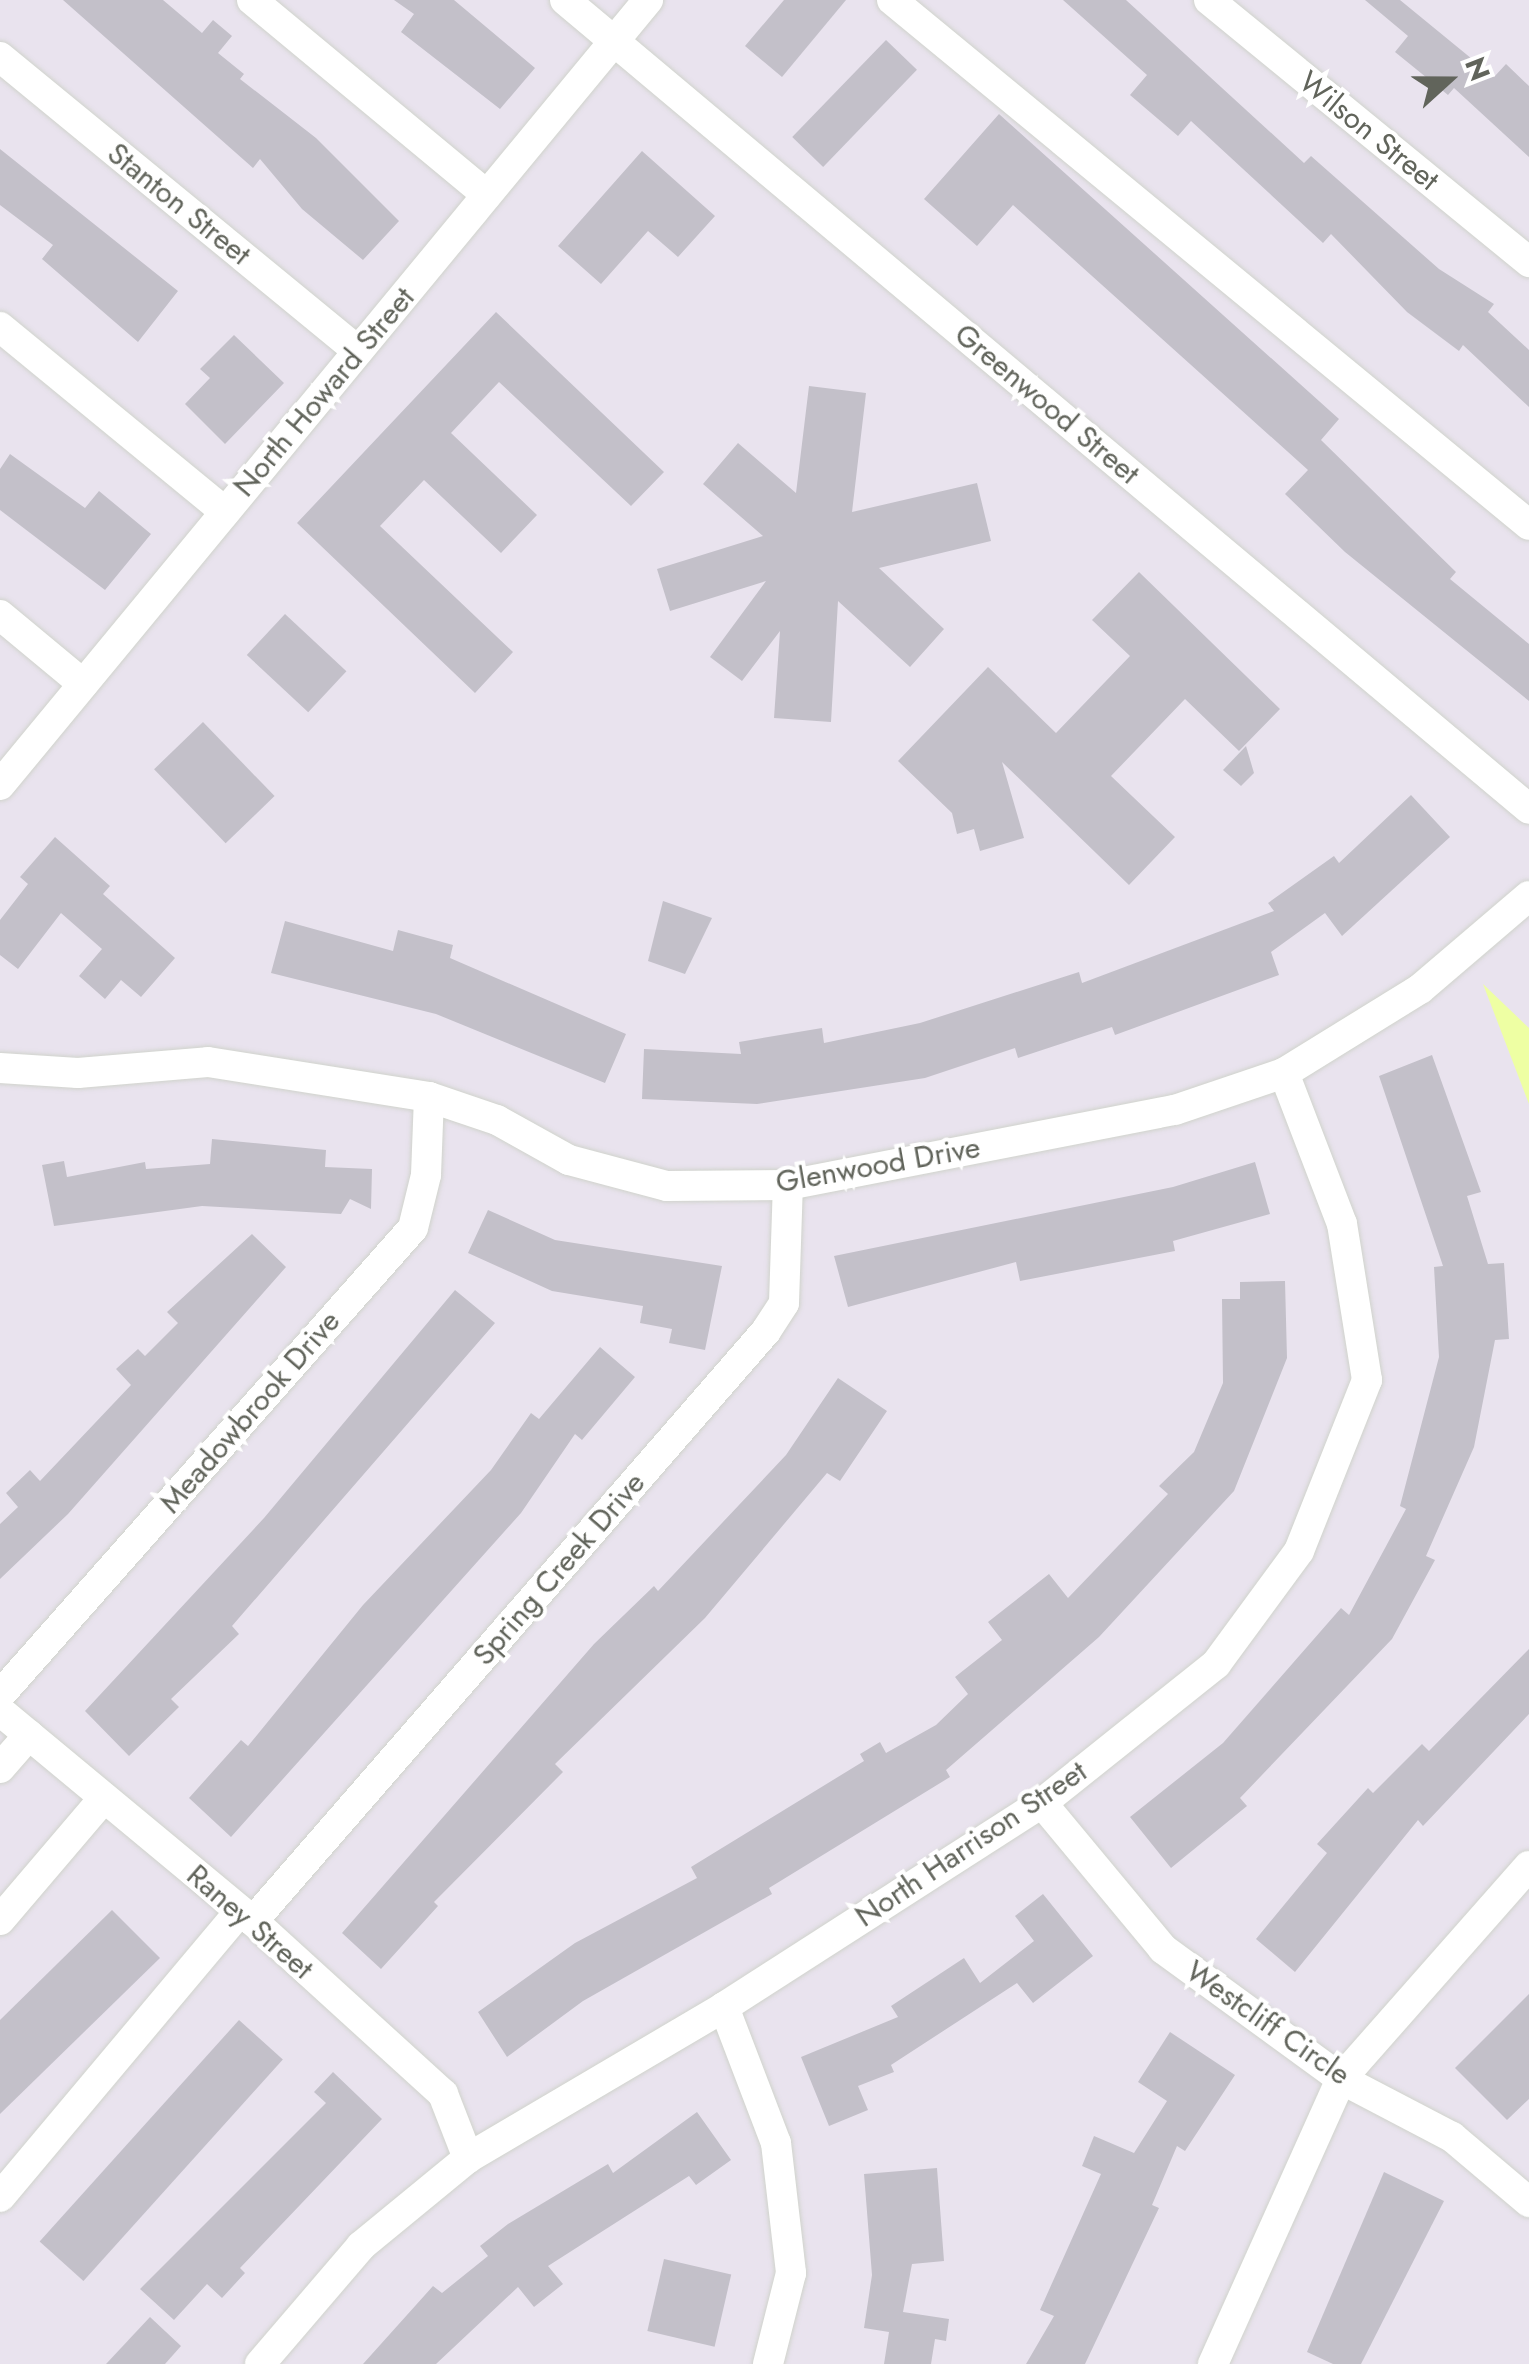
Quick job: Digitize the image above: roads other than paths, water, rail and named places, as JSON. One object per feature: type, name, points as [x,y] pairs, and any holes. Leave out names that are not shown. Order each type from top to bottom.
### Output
[{"type":"street","points":[[252,0],[488,195]]},
{"type":"street","name":"Greenwood Street","points":[[564,0],[1529,809]]},
{"type":"street","name":"North Howard Street","points":[[0,784],[648,0]]},
{"type":"street","points":[[892,0],[1529,525]]},
{"type":"street","name":"Wilson Street","points":[[1209,0],[1529,262]]},
{"type":"street","name":"Stanton Street","points":[[0,57],[358,351]]},
{"type":"street","points":[[0,327],[225,512]]},
{"type":"street","points":[[0,615],[84,684]]},
{"type":"street","name":"Glenwood Drive","points":[[0,1068],[78,1072],[208,1062],[429,1098],[497,1120],[568,1160],[667,1186],[788,1184],[1176,1110],[1284,1074],[1420,988],[1529,896]]},
{"type":"street","name":"North Harrison Street","points":[[260,2364],[361,2246],[468,2158],[724,2007],[1042,1803],[1216,1664],[1299,1551],[1366,1380],[1342,1224],[1284,1074]]},
{"type":"street","name":"Meadowbrook Drive","points":[[0,1695],[412,1228],[426,1175],[429,1098]]},
{"type":"street","name":"Spring Creek Drive","points":[[0,2197],[766,1331],[784,1304],[788,1184]]},
{"type":"street","name":"Raney Street","points":[[0,1711],[246,1916],[443,2094],[468,2158]]},
{"type":"street","points":[[0,1768],[29,1735]]},
{"type":"street","points":[[0,1920],[104,1798]]},
{"type":"street","name":"Westcliff Circle","points":[[1042,1803],[1163,1949],[1341,2078],[1452,2137],[1529,2202]]},
{"type":"street","points":[[1213,2364],[1341,2078],[1529,1866]]},
{"type":"street","points":[[724,2007],[776,2143],[791,2272],[768,2364]]}]
